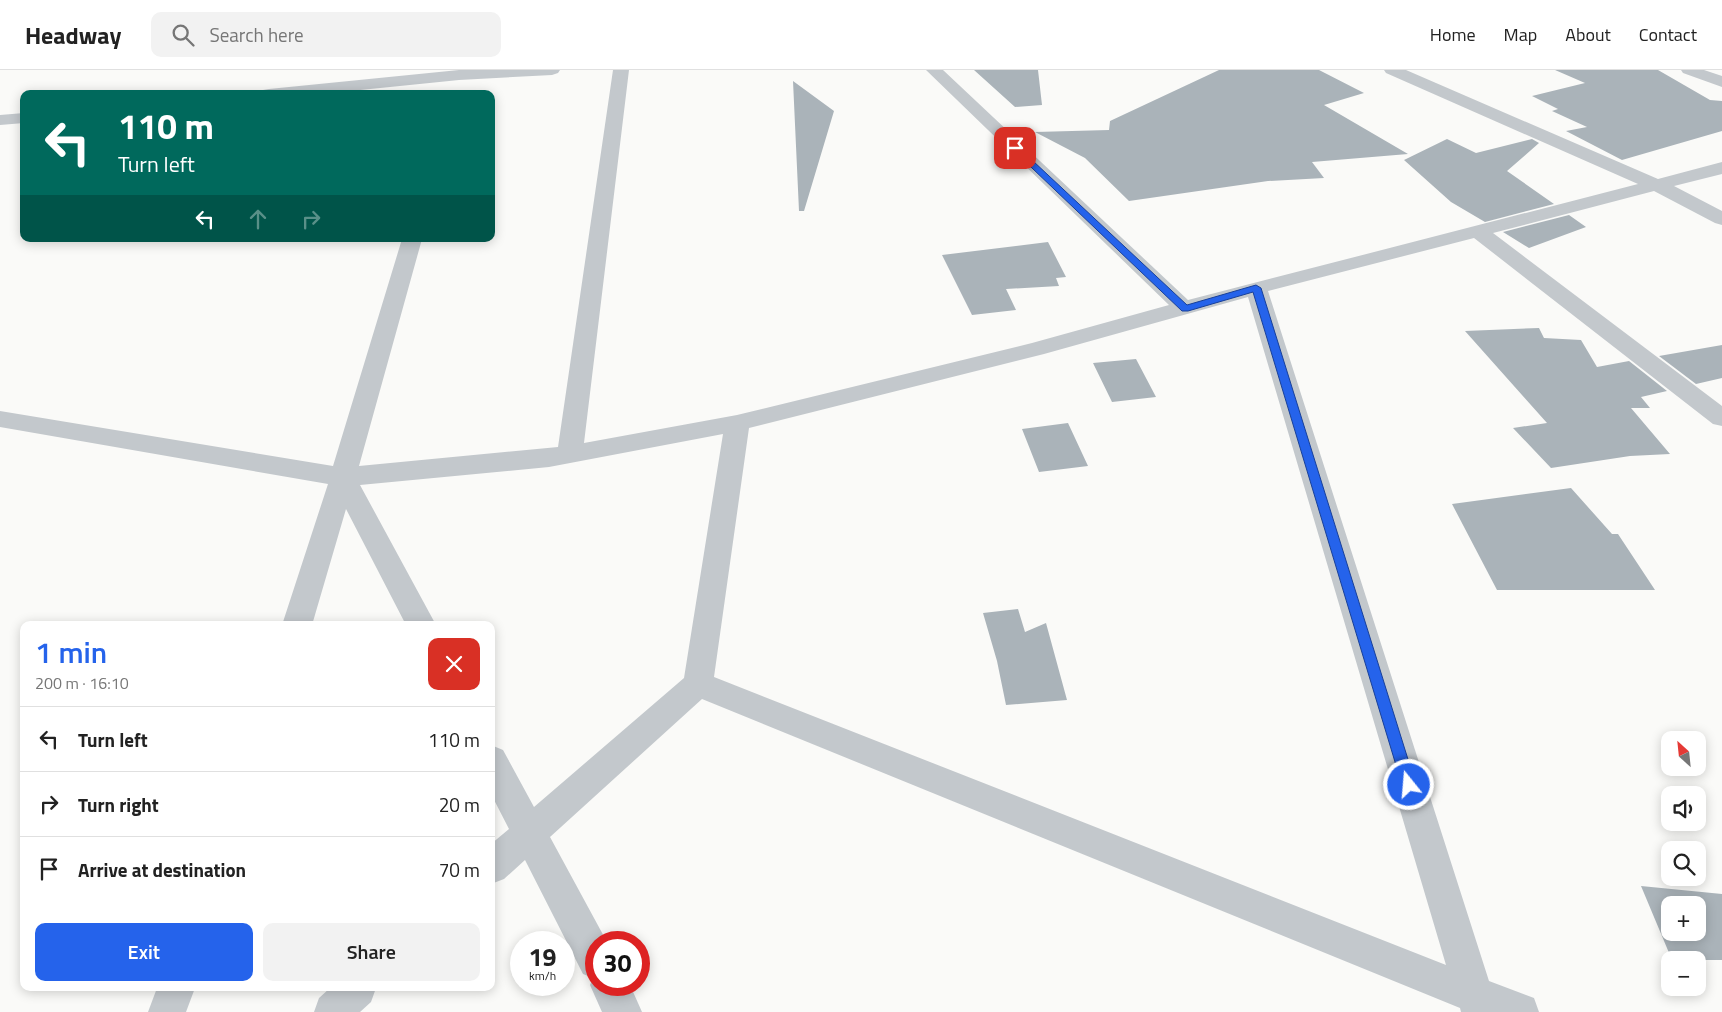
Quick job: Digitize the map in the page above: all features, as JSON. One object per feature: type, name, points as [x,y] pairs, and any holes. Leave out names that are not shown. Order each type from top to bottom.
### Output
[{"type":"street","points":[[304,90],[460,72],[552,70]]},
{"type":"street","points":[[570,454],[621,70]]},
{"type":"street","points":[[934,70],[1185,309]]},
{"type":"street","points":[[1392,70],[1657,185],[1722,219]]},
{"type":"street","points":[[1689,70],[1722,82]]},
{"type":"street","points":[[455,90],[460,72]]},
{"type":"street","points":[[0,120],[20,118]]},
{"type":"street","points":[[0,419],[343,477],[549,458],[737,423],[1036,350],[1256,288],[1722,168]]},
{"type":"street","points":[[1478,231],[1722,418]]},
{"type":"street","points":[[298,621],[343,477],[411,242]]},
{"type":"street","points":[[1256,288],[1477,1004]]},
{"type":"street","points":[[495,864],[698,684],[737,423]]},
{"type":"street","points":[[343,477],[418,621]]},
{"type":"street","points":[[698,684],[1477,1004],[1520,1012]]},
{"type":"street","points":[[495,767],[585,940]]},
{"type":"street","points":[[168,1012],[175,991]]},
{"type":"street","points":[[333,1012],[354,991]]},
{"type":"street","points":[[615,996],[623,1012]]},
{"type":"building","points":[[974,70],[1038,70],[1042,105],[1015,107]]},
{"type":"building","points":[[1219,70],[1319,70],[1364,93],[1324,105],[1408,154],[1312,162],[1324,178],[1268,181],[1129,201],[1085,158],[1035,132],[1109,130],[1110,121]]},
{"type":"building","points":[[1555,70],[1658,70],[1710,100],[1722,101],[1722,131],[1622,160],[1566,131],[1587,127],[1552,111],[1558,109],[1532,96],[1585,83]]},
{"type":"building","points":[[793,81],[834,111],[804,211],[799,211]]},
{"type":"building","points":[[1447,139],[1476,153],[1532,139],[1539,143],[1507,171],[1554,204],[1485,222],[1451,202],[1404,160]]},
{"type":"building","points":[[1569,215],[1586,227],[1529,248],[1503,232]]},
{"type":"building","points":[[1048,242],[1066,277],[1056,278],[1059,286],[1006,289],[1016,310],[972,315],[942,255]]},
{"type":"building","points":[[1539,328],[1544,338],[1581,340],[1597,367],[1629,361],[1667,391],[1641,397],[1650,408],[1631,408],[1670,454],[1630,456],[1551,468],[1513,428],[1547,423],[1465,331]]},
{"type":"building","points":[[1722,345],[1722,378],[1696,384],[1659,356]]},
{"type":"building","points":[[1136,359],[1156,397],[1112,402],[1093,363]]},
{"type":"building","points":[[1068,423],[1088,466],[1039,472],[1022,429]]},
{"type":"building","points":[[1571,488],[1612,534],[1618,534],[1655,590],[1497,590],[1452,504]]},
{"type":"building","points":[[1018,609],[1025,632],[1046,623],[1067,700],[1006,705],[997,661],[983,613]]},
{"type":"building","points":[[1641,886],[1722,894],[1722,960],[1706,960],[1706,951],[1668,951],[1664,941],[1706,941],[1706,896],[1661,896],[1661,934]]},
{"type":"route","points":[[1015,148],[1185,309],[1256,288],[1409,785]]}]
